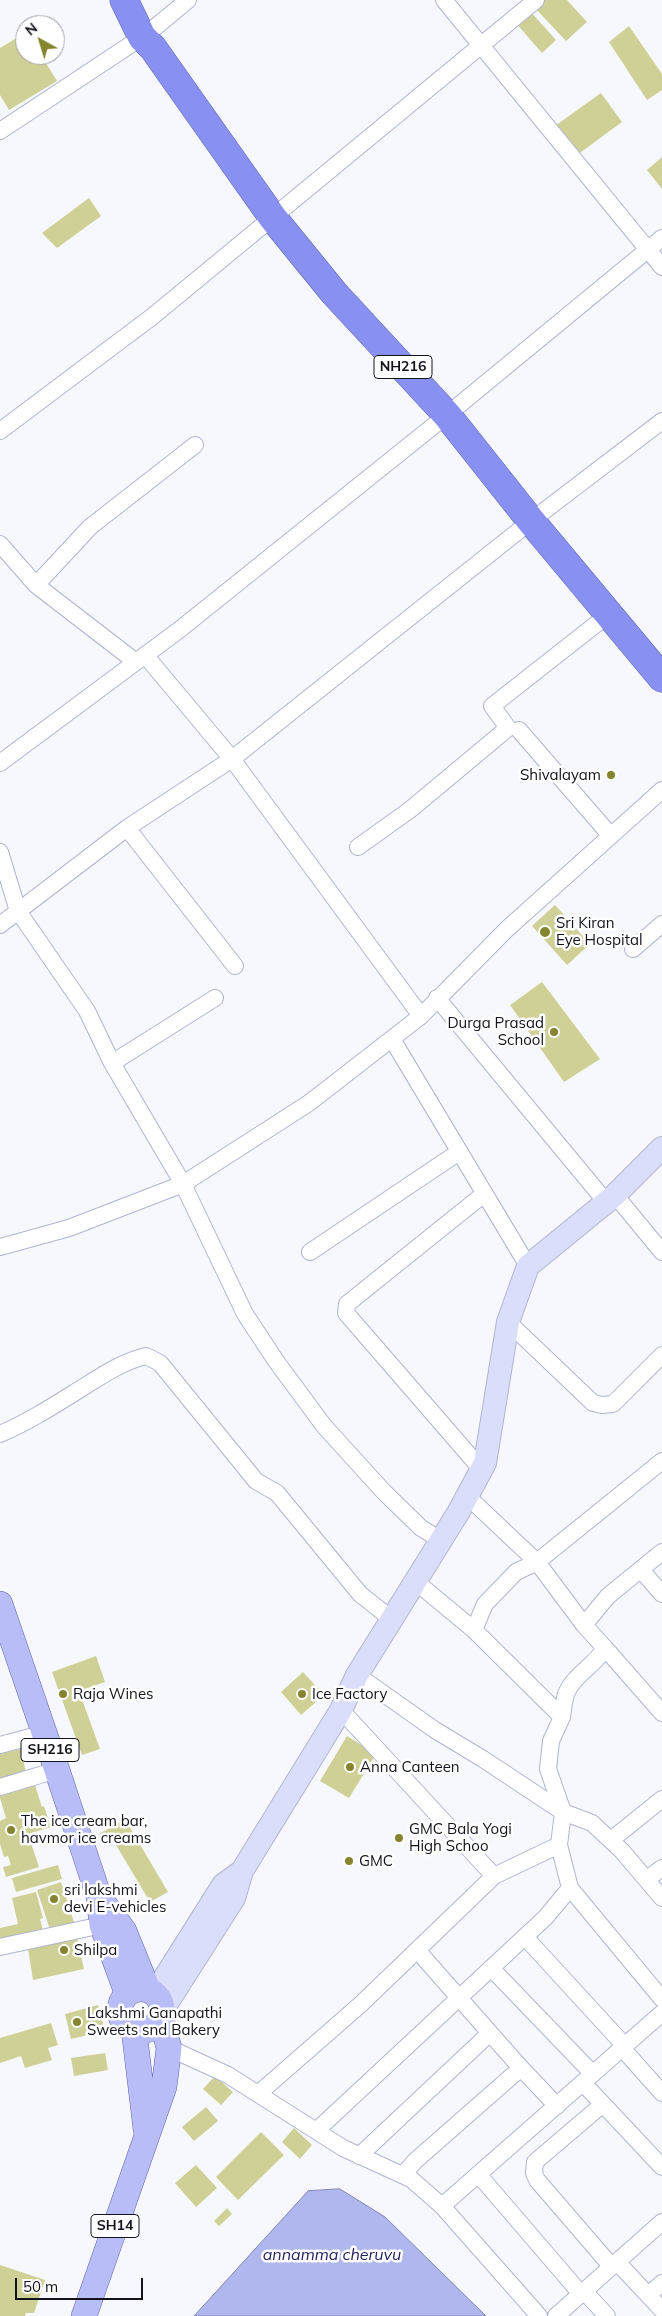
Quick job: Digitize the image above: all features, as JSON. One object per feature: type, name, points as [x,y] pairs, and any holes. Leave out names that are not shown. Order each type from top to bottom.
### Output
[{"type":"highway","name":"NH216","points":[[124,0],[273,218],[334,293],[447,415],[531,521],[662,678]]},
{"type":"highway","name":"NH216","points":[[144,0],[150,38]]},
{"type":"main road","name":"SH216","points":[[0,1604],[99,1897],[102,1925],[151,2001]]},
{"type":"main road","name":"SH216","points":[[99,1897],[124,1931],[151,2001]]},
{"type":"main road","points":[[151,2001],[154,2026],[144,2031],[134,2030],[124,2024],[119,2014],[121,2003],[151,2001]]},
{"type":"main road","name":"SH14","points":[[84,2316],[164,2087],[169,2048],[151,2001]]},
{"type":"main road","name":"SH14","points":[[134,2030],[147,2137]]},
{"type":"street","points":[[0,131],[150,38],[188,0]]},
{"type":"street","points":[[444,0],[662,267]]},
{"type":"street","points":[[0,431],[153,316],[536,0]]},
{"type":"street","points":[[0,763],[140,659],[447,415],[662,238]]},
{"type":"street","points":[[0,924],[127,828],[232,759],[531,521],[662,421]]},
{"type":"street","points":[[36,585],[90,527],[195,445]]},
{"type":"street","points":[[0,544],[36,585],[140,659],[232,759],[421,1016]]},
{"type":"street","points":[[358,847],[411,809],[508,728],[492,706],[609,614]]},
{"type":"street","points":[[519,730],[611,836]]},
{"type":"street","points":[[0,1247],[69,1228],[183,1184],[310,1103],[421,1016],[507,930],[662,790]]},
{"type":"street","points":[[127,828],[235,966]]},
{"type":"street","points":[[0,852],[18,911],[87,1011],[112,1063],[183,1184],[245,1314],[324,1426],[384,1492],[421,1528],[441,1540]]},
{"type":"street","points":[[633,949],[662,924]]},
{"type":"street","points":[[112,1063],[215,998]]},
{"type":"street","points":[[437,998],[610,1198],[662,1252]]},
{"type":"street","points":[[392,1039],[528,1266]]},
{"type":"street","points":[[151,2001],[223,1885],[242,1871],[341,1710],[357,1675],[482,1470],[485,1462],[508,1322],[528,1266],[610,1198],[662,1148]]},
{"type":"street","points":[[310,1252],[459,1152]]},
{"type":"street","points":[[482,1470],[346,1314],[347,1304],[484,1194]]},
{"type":"street","points":[[508,1322],[593,1403],[602,1405],[612,1404],[662,1355]]},
{"type":"street","points":[[0,1434],[51,1408],[101,1376],[136,1358],[146,1356],[160,1363],[256,1481],[277,1493],[360,1594],[384,1613],[394,1617]]},
{"type":"street","points":[[474,1630],[485,1604],[516,1572],[537,1562],[662,1461]]},
{"type":"street","points":[[466,1496],[537,1562],[584,1625],[662,1712]]},
{"type":"street","points":[[584,1625],[608,1596],[662,1552]]},
{"type":"street","points":[[641,1570],[662,1594]]},
{"type":"street","points":[[415,1580],[474,1630],[562,1717]]},
{"type":"street","points":[[605,1648],[600,1657],[576,1678],[566,1694],[562,1717],[551,1740],[548,1769],[563,1812],[559,1845],[570,1888],[662,1999]]},
{"type":"street","points":[[357,1675],[435,1730],[563,1812],[592,1823],[610,1840],[662,1898]]},
{"type":"street","points":[[341,1710],[494,1876]]},
{"type":"street","points":[[0,1745],[45,1734]]},
{"type":"street","points":[[0,1787],[57,1770]]},
{"type":"street","points":[[610,1840],[662,1799]]},
{"type":"street","points":[[258,2094],[361,2004],[494,1876],[559,1845]]},
{"type":"street","points":[[647,1880],[662,1868]]},
{"type":"street","points":[[317,2130],[546,1917],[570,1888]]},
{"type":"street","points":[[0,1947],[102,1925]]},
{"type":"street","points":[[525,1937],[662,2093]]},
{"type":"street","points":[[417,1950],[458,1999],[557,2106]]},
{"type":"street","points":[[491,1968],[588,2078],[603,2104],[662,2167]]},
{"type":"street","points":[[442,2206],[662,2013]]},
{"type":"street","points":[[359,2156],[490,2034]]},
{"type":"street","points":[[169,2048],[228,2075],[343,2148],[411,2179],[442,2206],[539,2316]]},
{"type":"street","points":[[403,2175],[415,2161],[521,2068]]},
{"type":"street","points":[[603,2104],[535,2162],[534,2173],[537,2180],[615,2265],[662,2310]]},
{"type":"street","points":[[478,2174],[583,2293],[607,2316]]},
{"type":"street","points":[[556,2316],[662,2222]]},
{"type":"street","points":[[648,2295],[662,2283]]},
{"type":"water","name":"annamma cheruvu","points":[[340,2189],[385,2217],[486,2316],[194,2316],[308,2191]]},
{"type":"building","points":[[544,0],[567,0],[587,22],[566,41],[535,8]]},
{"type":"building","points":[[528,9],[556,40],[542,53],[514,21]]},
{"type":"building","points":[[629,26],[662,74],[662,90],[647,100],[609,42]]},
{"type":"building","points":[[15,39],[15,65],[47,65],[57,81],[9,110],[0,95],[0,48]]},
{"type":"building","points":[[601,93],[622,122],[577,155],[555,126]]},
{"type":"building","points":[[662,157],[662,189],[647,170]]},
{"type":"building","points":[[89,198],[101,216],[57,248],[42,233]]},
{"type":"building","points":[[555,905],[590,944],[567,965],[532,926]]},
{"type":"building","name":"Durga Prasad School","points":[[542,982],[600,1059],[564,1082],[510,1005]]},
{"type":"building","points":[[96,1656],[105,1682],[79,1691],[100,1749],[82,1755],[52,1672]]},
{"type":"building","name":"Ice Factory","points":[[303,1672],[324,1695],[301,1715],[281,1692]]},
{"type":"building","points":[[347,1736],[376,1754],[349,1798],[320,1781]]},
{"type":"building","points":[[21,1749],[27,1778],[0,1785],[0,1754]]},
{"type":"building","points":[[33,1779],[51,1827],[28,1834],[39,1867],[6,1877],[3,1867],[11,1865],[8,1856],[4,1857],[0,1844],[0,1821],[6,1818],[0,1798],[0,1789]]},
{"type":"building","points":[[125,1819],[168,1892],[150,1902],[113,1840],[105,1845],[99,1834]]},
{"type":"building","points":[[58,1865],[62,1879],[16,1892],[12,1878]]},
{"type":"building","name":"sri lakshmi devi E-vehicles","points":[[61,1882],[75,1925],[51,1933],[37,1890]]},
{"type":"building","points":[[36,1892],[43,1918],[40,1919],[44,1934],[0,1945],[0,1928],[18,1924],[12,1898]]},
{"type":"building","points":[[77,1937],[84,1969],[33,1980],[28,1949]]},
{"type":"building","points":[[98,2005],[105,2031],[71,2039],[65,2014]]},
{"type":"building","points":[[51,2023],[58,2045],[48,2048],[52,2060],[25,2068],[21,2056],[0,2063],[0,2038]]},
{"type":"building","points":[[105,2053],[108,2070],[74,2076],[71,2058]]},
{"type":"building","points":[[215,2076],[233,2092],[221,2105],[203,2089]]},
{"type":"building","points":[[206,2107],[218,2121],[194,2141],[182,2127]]},
{"type":"building","points":[[294,2128],[312,2145],[300,2159],[282,2142]]},
{"type":"building","points":[[261,2132],[284,2155],[238,2200],[216,2177]]},
{"type":"building","points":[[196,2165],[217,2188],[196,2207],[175,2183]]},
{"type":"building","points":[[227,2208],[232,2214],[219,2226],[214,2221]]},
{"type":"building","points":[[0,2265],[45,2280],[34,2313],[26,2313],[25,2316],[0,2316]]},
{"type":"place","name":"Shivalayam","points":[[611,775]]},
{"type":"place","name":"Sri Kiran Eye Hospital","points":[[545,932]]},
{"type":"place","name":"Durga Prasad School","points":[[554,1032]]},
{"type":"place","name":"Raja Wines","points":[[63,1694]]},
{"type":"place","name":"Ice Factory","points":[[302,1694]]},
{"type":"place","name":"Anna Canteen","points":[[350,1767]]},
{"type":"place","name":"The ice cream bar, havmor ice creams","points":[[11,1830]]},
{"type":"place","name":"GMC Bala Yogi High Schoo","points":[[399,1838]]},
{"type":"place","name":"GMC","points":[[349,1861]]},
{"type":"place","name":"sri lakshmi devi E-vehicles","points":[[54,1899]]},
{"type":"place","name":"Shilpa","points":[[64,1950]]},
{"type":"place","name":"Lakshmi Ganapathi Sweets snd Bakery","points":[[77,2022]]}]
